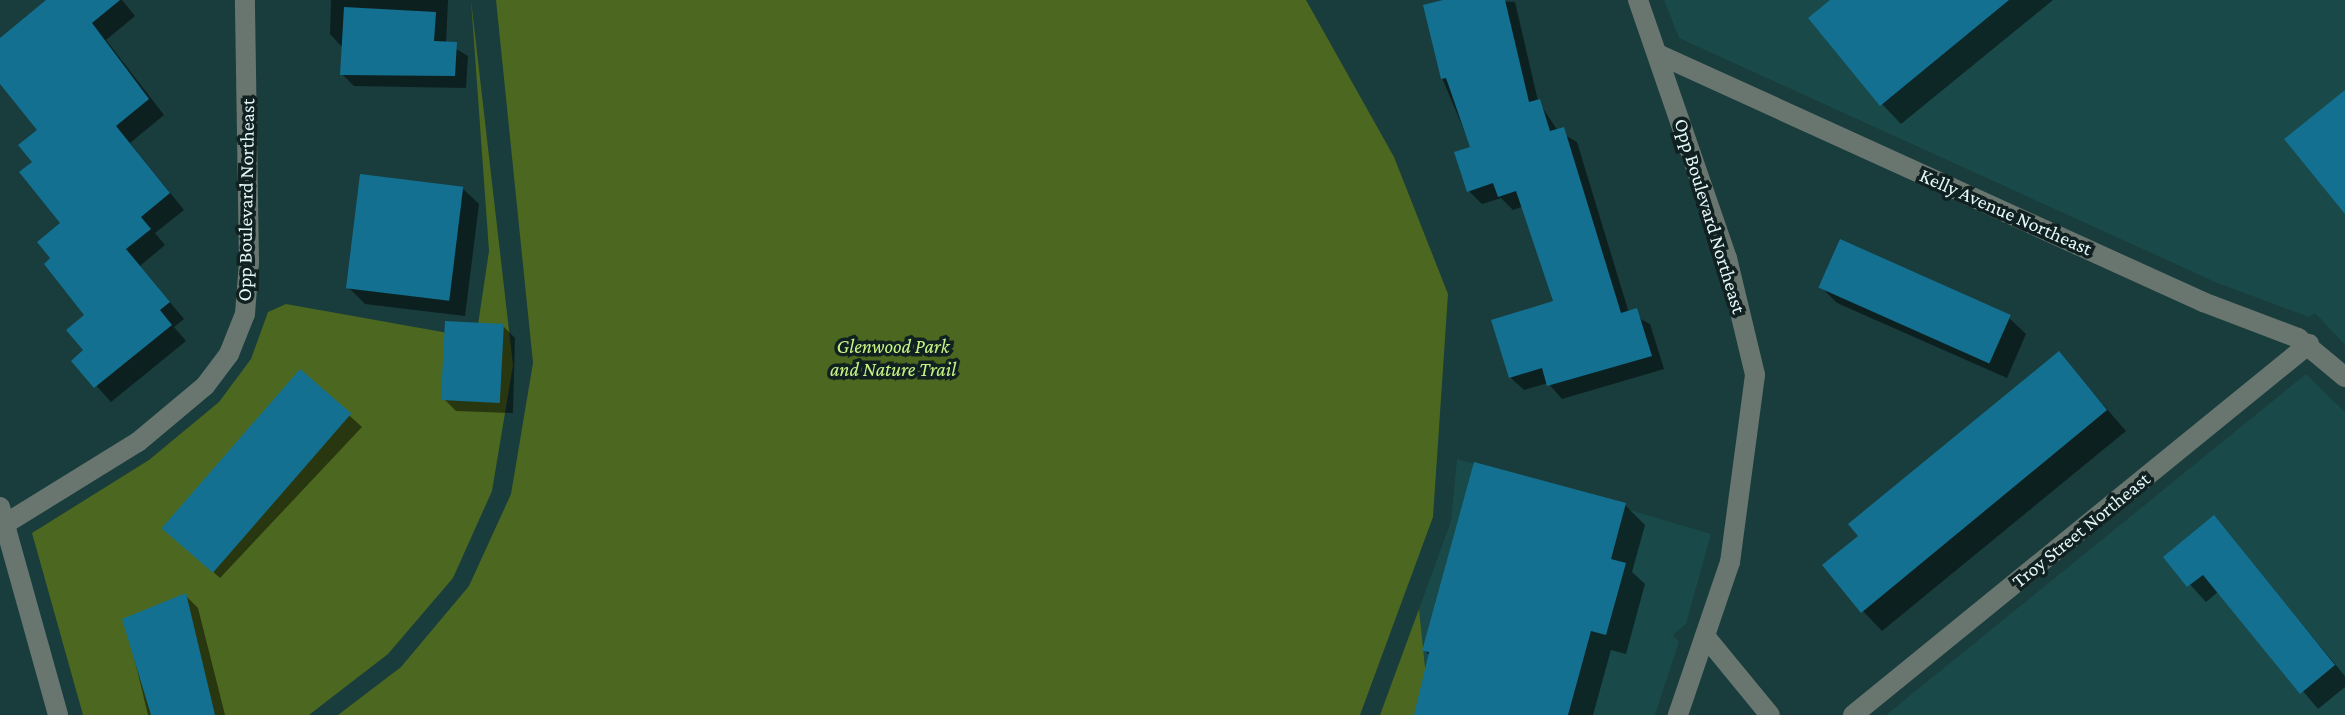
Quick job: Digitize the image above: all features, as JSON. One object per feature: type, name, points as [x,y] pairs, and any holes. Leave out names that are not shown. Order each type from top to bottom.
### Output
[{"type":"street","name":"Opp Boulevard Northeast","points":[[2,515],[138,442],[205,386],[229,354],[245,314],[249,262],[245,0]]},
{"type":"street","name":"Opp Boulevard Northeast","points":[[1638,0],[1660,55],[1727,258],[1755,375],[1730,562],[1678,715]]},
{"type":"street","name":"Kelly Avenue Northeast","points":[[1660,55],[2309,344],[2345,377]]},
{"type":"street","name":"Troy Street Northeast","points":[[1853,715],[2309,344]]},
{"type":"street","points":[[2,515],[58,715]]},
{"type":"street","points":[[1705,636],[1770,715]]},
{"type":"shaded area","points":[[1664,0],[2345,0],[2345,345],[2315,313],[2309,317],[2215,282],[1679,38]]},
{"type":"shaded area","points":[[2306,374],[2345,412],[2345,715],[1886,715]]},
{"type":"shaded area","points":[[1457,459],[1711,534],[1686,624],[1673,635],[1679,642],[1655,715],[1430,715],[1419,609],[1451,521]]},
{"type":"green space","points":[[471,0],[513,365],[492,491],[453,578],[388,654],[309,715],[83,715],[32,533],[149,460],[219,402],[251,359],[268,312],[286,304],[476,338],[489,251]]},
{"type":"green space","name":"Glenwood Park and Nature Trail","points":[[496,0],[1306,0],[1394,157],[1448,294],[1433,517],[1360,715],[338,715],[401,667],[469,586],[511,494],[533,363]]},
{"type":"green space","points":[[1419,609],[1430,715],[1380,715]]},
{"type":"building","points":[[46,0],[120,0],[92,23],[149,99],[116,126],[170,193],[141,217],[151,229],[126,249],[170,302],[160,310],[172,325],[94,388],[71,361],[83,350],[66,330],[84,315],[44,264],[50,258],[37,242],[60,223],[19,172],[32,162],[18,145],[37,130],[0,84],[0,38]]},
{"type":"building","points":[[1443,0],[1505,0],[1529,102],[1540,99],[1550,131],[1564,127],[1621,313],[1637,308],[1652,356],[1547,386],[1542,368],[1509,378],[1491,320],[1553,301],[1516,191],[1498,197],[1493,183],[1467,192],[1454,152],[1470,147],[1446,78],[1441,79],[1423,5]]},
{"type":"building","points":[[1830,0],[2009,0],[1880,106],[1808,18]]},
{"type":"building","points":[[344,7],[436,12],[434,41],[457,42],[455,76],[340,75]]},
{"type":"building","points":[[2345,90],[2345,214],[2284,139]]},
{"type":"building","points":[[360,174],[463,187],[449,301],[346,288]]},
{"type":"building","points":[[1840,239],[2011,315],[1989,363],[1818,287]]},
{"type":"building","points":[[445,321],[504,324],[500,403],[441,400]]},
{"type":"building","points":[[2059,351],[2107,410],[1861,613],[1822,565],[1858,536],[1848,524]]},
{"type":"building","points":[[300,369],[351,414],[213,573],[162,528]]},
{"type":"building","points":[[1474,462],[1626,503],[1611,559],[1626,563],[1606,635],[1591,631],[1568,715],[1414,715],[1429,652],[1422,651]]},
{"type":"building","points":[[2214,515],[2335,665],[2300,694],[2203,575],[2187,587],[2163,557]]},
{"type":"building","points":[[186,593],[215,715],[151,715],[122,619]]}]
